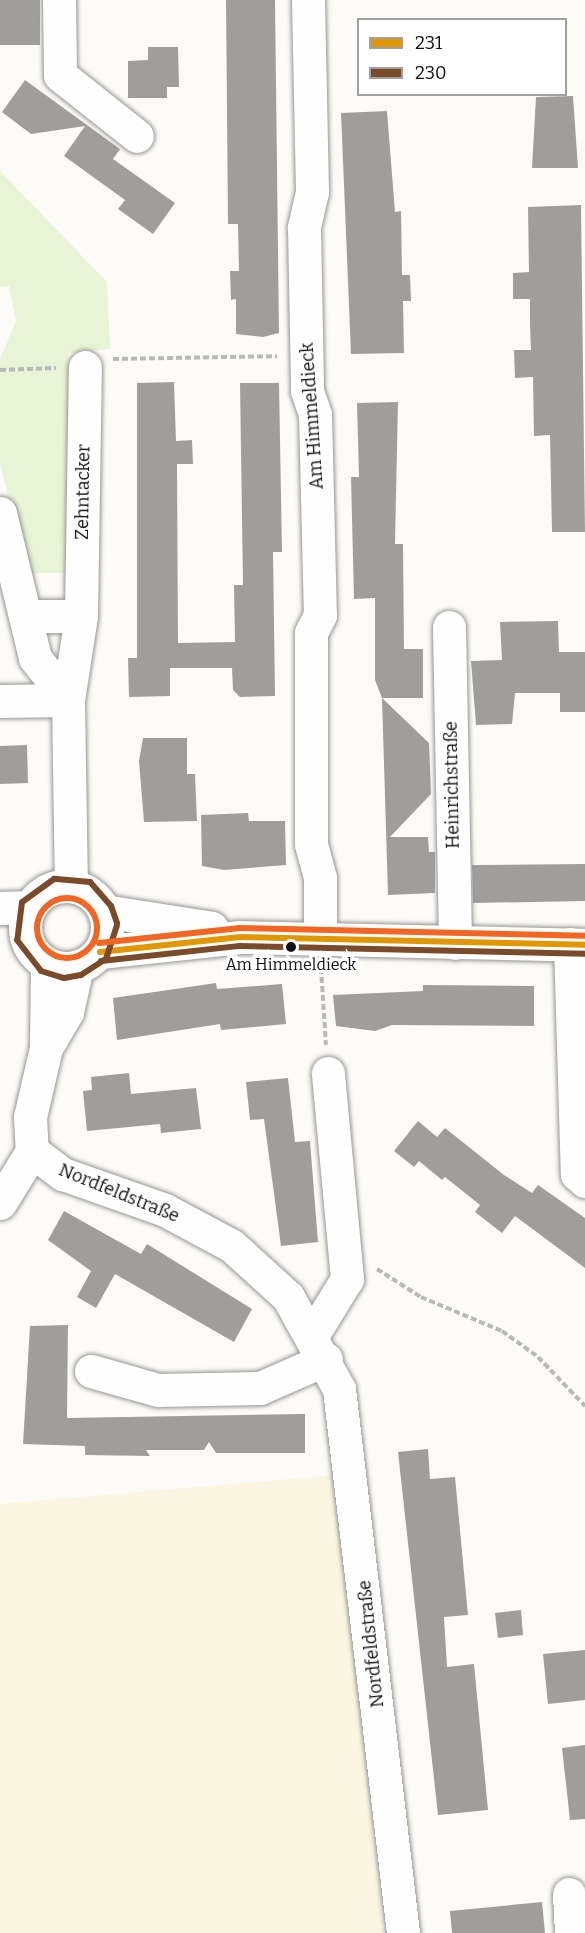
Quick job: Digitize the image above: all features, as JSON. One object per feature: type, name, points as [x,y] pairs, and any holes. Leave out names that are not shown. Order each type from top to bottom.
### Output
[{"type":"street","points":[[59,0],[60,75],[137,136]]},
{"type":"street","name":"Am Himmeldieck","points":[[308,0],[312,192],[304,228],[307,391],[315,414],[320,603],[311,633],[311,844],[320,878],[320,938]]},
{"type":"street","name":"Zehntacker","points":[[71,886],[68,700],[81,616],[85,367]]},
{"type":"street","points":[[0,513],[35,658],[68,700]]},
{"type":"street","points":[[25,616],[81,616]]},
{"type":"street","name":"Heinrichstraße","points":[[449,627],[455,943]]},
{"type":"street","points":[[0,701],[68,700]]},
{"type":"street","points":[[0,1203],[16,1150],[30,1117],[46,1048],[75,961],[108,925],[105,911],[85,890],[71,886],[48,891],[15,907],[13,936],[75,961],[240,937],[577,944],[579,1103],[577,1174],[585,1181]]},
{"type":"street","points":[[105,911],[240,937]]},
{"type":"street","points":[[91,1371],[158,1390],[260,1388],[320,1347],[347,1280],[347,1260],[328,1073]]},
{"type":"street","name":"Nordfeldstraße","points":[[16,1150],[63,1174],[165,1210],[232,1246],[288,1298],[320,1347],[347,1422],[403,1933]]},
{"type":"street","points":[[569,1894],[571,1933]]},
{"type":"path","points":[[194,357],[307,356]]},
{"type":"path","points":[[320,938],[328,1073]]},
{"type":"path","points":[[347,1260],[502,1331],[538,1357],[585,1406]]},
{"type":"shaded area","points":[[334,1475],[384,1933],[0,1933],[0,1504]]},
{"type":"green space","points":[[0,171],[107,282],[110,349],[68,353],[70,573],[27,573],[0,463],[0,359],[16,321],[9,286],[0,287]]},
{"type":"building","points":[[0,0],[40,0],[40,45],[0,45]]},
{"type":"building","points":[[226,0],[275,0],[279,333],[263,337],[236,334],[236,299],[231,300],[230,271],[239,271],[238,224],[228,224]]},
{"type":"building","points":[[148,47],[178,47],[179,87],[167,87],[167,98],[128,98],[128,61],[148,60]]},
{"type":"building","points":[[25,80],[120,149],[113,159],[175,203],[153,234],[118,209],[125,200],[64,156],[85,126],[31,134],[2,112]]},
{"type":"building","points":[[573,96],[578,168],[532,168],[536,97]]},
{"type":"building","points":[[387,111],[395,212],[401,211],[402,275],[410,275],[411,301],[403,301],[404,353],[351,354],[341,113]]},
{"type":"building","points":[[581,205],[585,532],[552,532],[550,435],[534,436],[533,377],[515,378],[514,350],[531,350],[530,299],[513,299],[513,273],[529,272],[528,207]]},
{"type":"building","points":[[174,382],[176,441],[192,440],[193,464],[177,464],[178,643],[235,642],[234,585],[243,585],[240,383],[279,383],[282,552],[273,552],[275,696],[240,697],[233,690],[232,668],[170,668],[170,696],[129,697],[128,658],[137,658],[137,383]]},
{"type":"building","points":[[398,402],[395,544],[403,544],[404,649],[423,649],[423,698],[382,698],[375,680],[375,598],[354,599],[351,477],[359,477],[357,403]]},
{"type":"building","points":[[558,621],[559,652],[585,652],[585,712],[560,712],[560,693],[515,693],[512,724],[476,725],[471,661],[502,660],[500,622]]},
{"type":"building","points":[[382,698],[429,743],[431,794],[390,837],[428,837],[429,852],[435,852],[435,893],[388,895]]},
{"type":"building","points":[[143,738],[187,738],[187,774],[195,774],[197,821],[144,822],[139,761]]},
{"type":"building","points":[[27,745],[28,783],[0,784],[0,746]]},
{"type":"building","points":[[248,813],[249,821],[285,821],[286,865],[224,870],[202,866],[201,815]]},
{"type":"building","points":[[585,864],[585,901],[473,903],[472,865]]},
{"type":"building","points":[[216,983],[217,989],[282,984],[286,1024],[221,1030],[220,1024],[117,1040],[113,998]]},
{"type":"building","points":[[423,985],[534,986],[534,1026],[392,1025],[375,1031],[336,1026],[333,995],[423,991]]},
{"type":"building","points":[[129,1073],[131,1094],[196,1088],[201,1129],[161,1133],[160,1124],[87,1131],[83,1091],[92,1090],[91,1077]]},
{"type":"building","points":[[288,1078],[295,1142],[310,1141],[318,1242],[281,1246],[264,1119],[250,1120],[246,1082]]},
{"type":"building","points":[[418,1121],[437,1137],[445,1128],[504,1175],[532,1193],[538,1185],[585,1218],[585,1268],[515,1216],[502,1233],[475,1212],[480,1205],[445,1177],[442,1180],[419,1161],[414,1167],[394,1151]]},
{"type":"building","points":[[64,1211],[141,1254],[147,1244],[252,1309],[234,1342],[115,1274],[96,1308],[77,1297],[91,1271],[48,1240]]},
{"type":"building","points":[[68,1325],[67,1418],[305,1414],[305,1453],[216,1453],[209,1442],[204,1450],[146,1450],[150,1456],[85,1455],[85,1446],[23,1444],[30,1326]]},
{"type":"building","points":[[428,1449],[430,1479],[455,1477],[468,1615],[444,1617],[447,1667],[474,1664],[488,1810],[438,1815],[398,1452]]},
{"type":"building","points":[[521,1610],[523,1635],[498,1638],[495,1613]]},
{"type":"building","points":[[585,1650],[585,1700],[548,1704],[543,1654]]},
{"type":"building","points":[[585,1745],[585,1819],[570,1820],[562,1748]]},
{"type":"building","points":[[542,1902],[545,1933],[452,1933],[450,1911]]},
{"type":"transit line","name":"230","points":[[117,923],[111,906],[90,882],[54,879],[22,902],[17,940],[41,971],[64,978],[81,975],[106,959],[117,926]]},
{"type":"transit line","points":[[61,898],[73,898],[84,903],[92,911],[97,928],[95,940],[84,953],[73,958],[61,958],[50,953],[42,945],[37,934],[37,922],[42,911],[50,903],[61,898]]},
{"type":"transit line","points":[[99,943],[240,928],[585,936]]},
{"type":"transit line","name":"231","points":[[100,952],[240,937],[585,945]]},
{"type":"transit line","name":"230","points":[[101,961],[240,946],[585,954]]},
{"type":"place","name":"Am Himmeldieck","points":[[291,947]]}]
